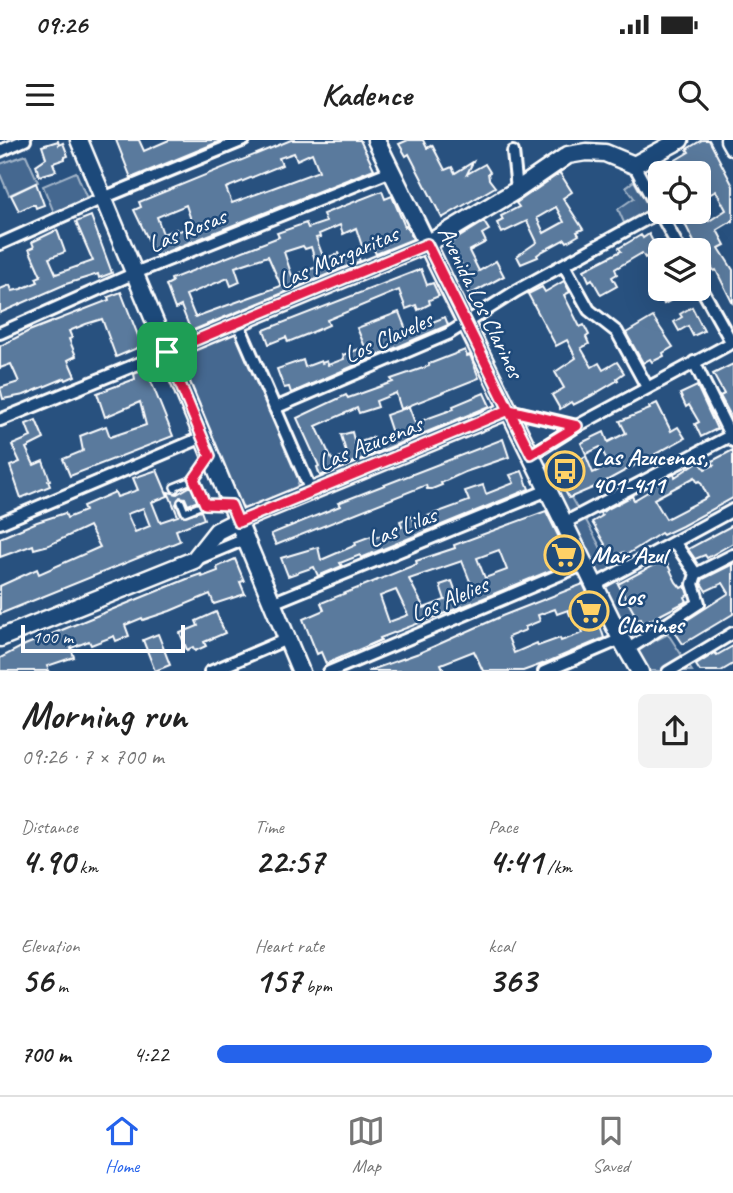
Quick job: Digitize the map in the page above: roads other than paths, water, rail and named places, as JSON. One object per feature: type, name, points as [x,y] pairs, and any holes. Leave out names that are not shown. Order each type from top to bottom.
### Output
[{"type":"main road","points":[[79,140],[301,671]]},
{"type":"main road","name":"Avenida Los Clarines","points":[[376,140],[624,645],[640,671]]},
{"type":"main road","points":[[634,164],[680,140]]},
{"type":"main road","points":[[729,140],[733,147]]},
{"type":"main road","name":"Las Margaritas","points":[[167,352],[427,244],[517,190],[568,155],[606,147],[634,164]]},
{"type":"main road","name":"Las Azucenas","points":[[0,638],[194,560],[217,531],[509,410]]},
{"type":"street","points":[[0,151],[25,140]]},
{"type":"street","points":[[0,244],[244,140]]},
{"type":"street","points":[[513,152],[517,190]]},
{"type":"street","points":[[634,164],[648,191]]},
{"type":"street","name":"Las Rosas","points":[[0,333],[135,273],[391,171]]},
{"type":"street","name":"Los Claveles","points":[[275,408],[448,334],[648,218]]},
{"type":"street","points":[[564,265],[589,310],[617,332],[648,387]]},
{"type":"street","points":[[531,454],[577,426],[732,343],[709,301]]},
{"type":"street","points":[[238,323],[311,491]]},
{"type":"street","name":"Las Margaritas","points":[[0,420],[167,352]]},
{"type":"street","points":[[564,523],[731,439],[694,362]]},
{"type":"street","points":[[509,410],[577,426]]},
{"type":"street","points":[[0,523],[203,437]]},
{"type":"street","name":"Las Lilas","points":[[272,603],[548,490]]},
{"type":"street","points":[[595,585],[733,510]]},
{"type":"street","name":"Las Azucenas","points":[[194,560],[245,539]]},
{"type":"street","points":[[675,543],[696,574]]},
{"type":"street","points":[[544,671],[624,645],[699,603],[693,583],[696,574],[733,555]]},
{"type":"street","name":"Los Alelies","points":[[329,671],[585,565]]},
{"type":"street","points":[[667,671],[733,633]]},
{"type":"street","points":[[210,671],[223,669],[287,639]]},
{"type":"lane","points":[[175,489],[194,479],[210,456]]},
{"type":"lane","points":[[194,479],[205,504]]},
{"type":"lane","points":[[190,499],[193,508]]},
{"type":"lane","points":[[181,502],[185,512],[205,504],[231,505]]},
{"type":"place","name":"Las Azucenas, 401-411","points":[[565,471]]},
{"type":"place","name":"Mar Azul","points":[[564,555]]},
{"type":"place","name":"Los Clarines","points":[[589,611]]}]
